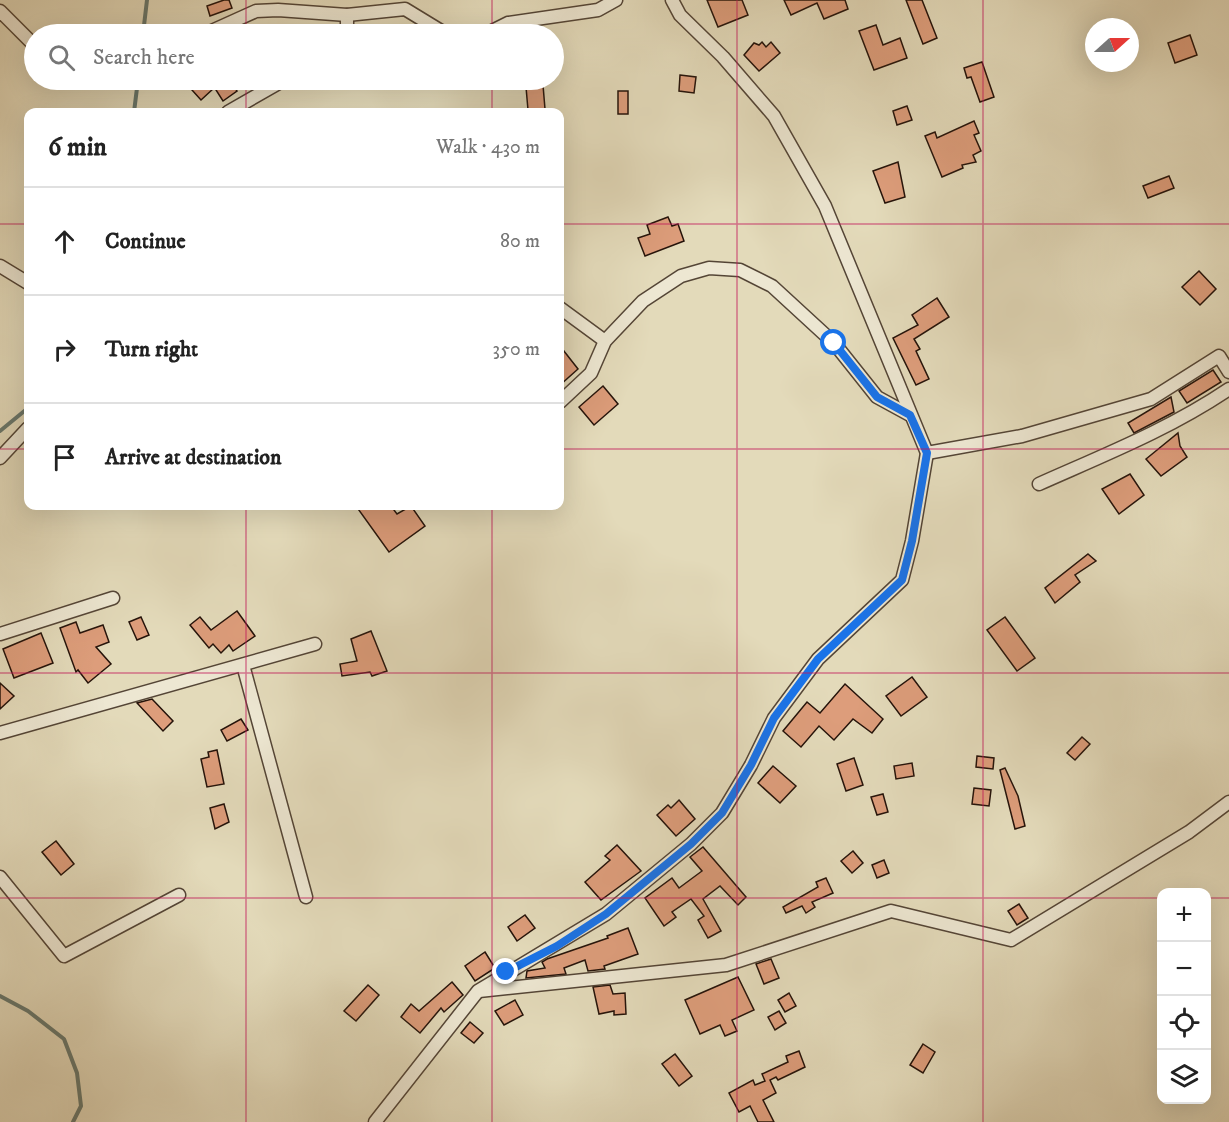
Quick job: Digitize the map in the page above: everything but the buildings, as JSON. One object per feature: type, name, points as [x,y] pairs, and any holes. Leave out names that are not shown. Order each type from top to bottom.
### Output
[{"type":"street","points":[[506,24],[598,10],[616,0]]},
{"type":"street","points":[[375,1122],[478,991],[606,914],[691,844],[722,813],[751,765],[774,718],[818,659],[902,580],[921,498],[927,453],[825,206],[774,116],[723,57],[680,15],[672,0]]},
{"type":"street","points":[[227,24],[256,11],[281,5],[347,15],[405,9],[430,24]]},
{"type":"street","points":[[0,11],[24,35]]},
{"type":"street","points":[[347,15],[347,24]]},
{"type":"street","points":[[235,108],[266,90]]},
{"type":"street","points":[[0,266],[24,281]]},
{"type":"street","points":[[564,398],[591,372],[604,341],[643,301],[681,276],[708,268],[740,270],[780,292],[834,343],[877,397],[910,415]]},
{"type":"street","points":[[564,311],[604,341]]},
{"type":"street","points":[[927,453],[1022,436],[1151,399],[1219,356],[1229,372]]},
{"type":"street","points":[[1039,484],[1158,431],[1196,411],[1229,389]]},
{"type":"street","points":[[0,459],[24,432]]},
{"type":"street","points":[[0,634],[113,598]]},
{"type":"street","points":[[0,734],[315,644]]},
{"type":"street","points":[[243,665],[306,897]]},
{"type":"street","points":[[478,991],[726,965],[891,911],[1011,940],[1189,832],[1229,802]]},
{"type":"street","points":[[0,878],[64,956],[180,895]]},
{"type":"waterway","points":[[144,24],[147,0]]},
{"type":"waterway","points":[[134,108],[137,90]]},
{"type":"waterway","points":[[0,431],[24,411]]},
{"type":"waterway","points":[[0,996],[28,1011],[64,1039],[77,1073],[81,1106],[73,1122]]},
{"type":"route","points":[[506,972],[557,946],[606,914],[691,844],[722,813],[751,765],[774,718],[818,659],[902,580],[923,488],[927,453],[910,415],[877,397],[834,343]]}]
